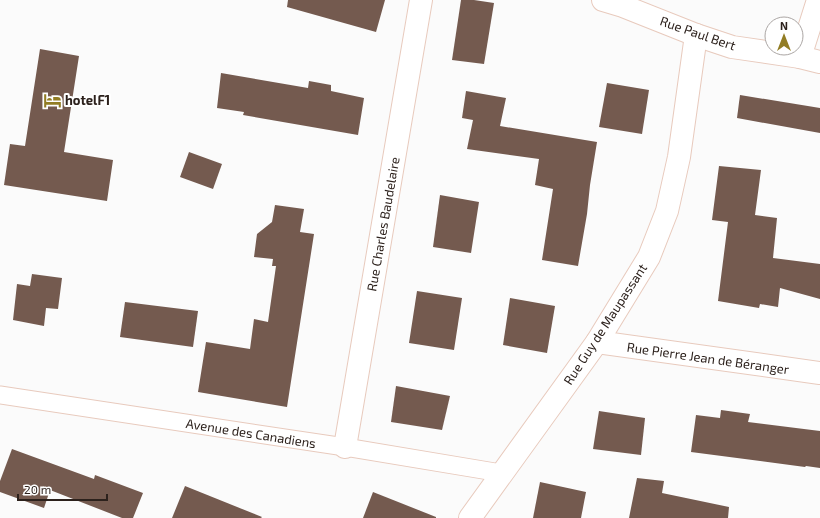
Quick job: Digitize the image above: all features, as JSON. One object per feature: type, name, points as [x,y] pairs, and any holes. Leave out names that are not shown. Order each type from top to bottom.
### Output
[{"type":"street","name":"Rue Charles Baudelaire","points":[[345,447],[421,0]]},
{"type":"street","name":"Rue Paul Bert","points":[[602,0],[624,6],[696,35],[732,47],[810,59]]},
{"type":"street","points":[[810,59],[818,0]]},
{"type":"street","name":"Rue Guy de Maupassant","points":[[470,518],[596,342],[649,257],[667,211],[679,157],[696,35]]},
{"type":"street","name":"Rue Pierre Jean de Béranger","points":[[596,342],[820,373]]},
{"type":"lane","name":"Avenue des Canadiens","points":[[0,395],[345,447],[501,473]]},
{"type":"building","points":[[288,0],[385,0],[376,32],[287,7]]},
{"type":"building","points":[[461,0],[494,3],[484,64],[452,60]]},
{"type":"building","name":"hotelF1","points":[[40,49],[79,56],[64,152],[113,160],[107,201],[4,185],[10,144],[25,146]]},
{"type":"building","points":[[221,73],[308,88],[309,81],[331,85],[331,91],[364,98],[358,135],[243,115],[244,112],[217,108]]},
{"type":"building","points":[[607,83],[649,90],[642,134],[599,127]]},
{"type":"building","points":[[466,91],[506,98],[500,126],[597,142],[578,266],[542,260],[553,189],[535,185],[539,159],[467,149],[473,120],[462,118]]},
{"type":"building","points":[[740,95],[820,108],[820,133],[737,118]]},
{"type":"building","points":[[189,152],[222,164],[213,189],[180,177]]},
{"type":"building","points":[[719,166],[761,170],[755,215],[777,218],[773,258],[820,264],[820,299],[780,288],[778,307],[760,304],[759,308],[718,301],[728,222],[712,220]]},
{"type":"building","points":[[440,195],[479,202],[471,253],[433,247]]},
{"type":"building","points":[[275,205],[304,209],[300,232],[314,234],[287,407],[198,392],[206,342],[250,349],[254,319],[268,322],[276,266],[272,266],[273,259],[254,257],[257,234],[272,222]]},
{"type":"building","points":[[32,274],[62,278],[58,309],[46,308],[44,326],[13,320],[17,284],[30,286]]},
{"type":"building","points":[[417,291],[462,298],[454,350],[409,343]]},
{"type":"building","points":[[510,298],[555,306],[547,353],[503,345]]},
{"type":"building","points":[[125,302],[198,311],[193,347],[120,337]]},
{"type":"building","points":[[396,386],[450,396],[442,430],[391,422]]},
{"type":"building","points":[[721,410],[750,414],[748,422],[820,431],[820,468],[691,452],[696,415],[720,418]]},
{"type":"building","points":[[599,411],[645,418],[641,455],[593,449]]},
{"type":"building","points":[[12,449],[94,479],[95,475],[143,493],[133,518],[122,518],[50,490],[44,508],[0,492],[0,481]]},
{"type":"building","points":[[637,478],[664,481],[662,493],[729,507],[728,518],[629,518]]},
{"type":"building","points":[[540,482],[586,492],[581,518],[533,518]]},
{"type":"building","points":[[185,486],[262,517],[172,518]]},
{"type":"building","points":[[373,492],[436,517],[436,518],[363,518]]},
{"type":"place","name":"hotelF1","points":[[52,100]]}]
